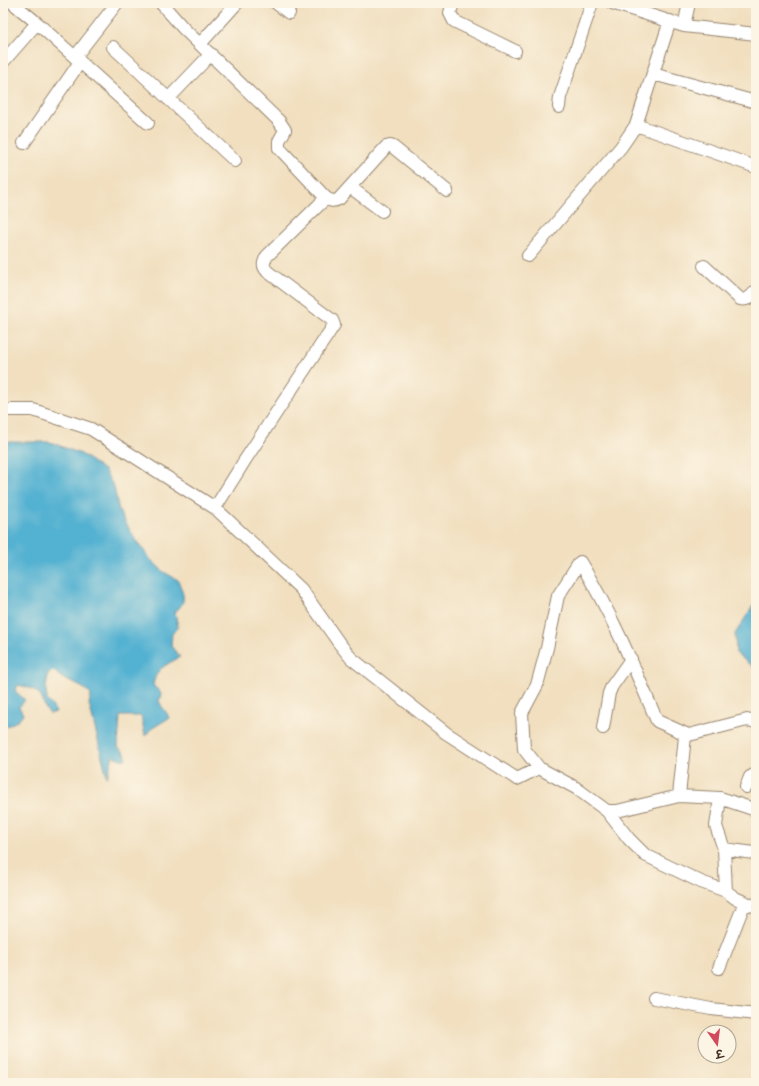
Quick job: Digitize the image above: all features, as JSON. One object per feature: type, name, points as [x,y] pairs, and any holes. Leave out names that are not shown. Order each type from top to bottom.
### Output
[{"type":"street","points":[[13,3],[78,59],[148,123]]},
{"type":"street","points":[[24,143],[78,59],[117,3]]},
{"type":"street","points":[[162,3],[184,29],[279,121],[285,130],[279,141],[279,148],[326,198],[335,202],[339,199],[386,147],[390,146],[447,191]]},
{"type":"street","points":[[200,44],[237,3]]},
{"type":"street","points":[[276,3],[289,14]]},
{"type":"street","points":[[453,3],[450,13],[454,21],[515,51]]},
{"type":"street","points":[[559,107],[560,96],[592,3]]},
{"type":"street","points":[[612,3],[684,26],[756,34]]},
{"type":"street","points":[[684,26],[689,3]]},
{"type":"street","points":[[528,256],[621,147],[636,125],[670,21]]},
{"type":"street","points":[[3,62],[37,23]]},
{"type":"street","points":[[114,47],[235,161]]},
{"type":"street","points":[[168,99],[211,54]]},
{"type":"street","points":[[653,74],[756,102]]},
{"type":"street","points":[[636,125],[756,167]]},
{"type":"street","points":[[350,187],[382,211]]},
{"type":"street","points":[[215,508],[334,325],[332,320],[268,272],[265,269],[264,263],[267,256],[326,198]]},
{"type":"street","points":[[704,266],[740,300],[746,300],[756,291]]},
{"type":"street","points":[[3,410],[33,410],[91,430],[215,508],[301,589],[351,658],[371,675],[446,733],[517,779],[539,768]]},
{"type":"street","points":[[688,735],[657,721],[631,659],[592,581],[580,562],[558,596],[547,648],[536,685],[522,713],[524,749],[539,768],[576,788],[607,811],[629,839],[645,855],[701,882],[726,891],[735,898],[756,907]]},
{"type":"street","points":[[603,728],[609,693],[612,686],[631,659]]},
{"type":"street","points":[[679,796],[685,736],[746,720],[756,722]]},
{"type":"street","points":[[746,787],[750,777],[756,774]]},
{"type":"street","points":[[607,811],[616,811],[679,796],[720,798],[756,810]]},
{"type":"street","points":[[720,798],[716,826],[724,849],[726,891]]},
{"type":"street","points":[[724,849],[754,853]]},
{"type":"street","points":[[719,968],[745,902]]},
{"type":"street","points":[[654,998],[711,1009],[756,1014]]},
{"type":"water","points":[[3,442],[50,442],[81,454],[104,470],[114,487],[119,511],[135,539],[151,560],[164,572],[178,580],[181,589],[183,601],[175,612],[178,627],[172,634],[171,646],[180,657],[159,671],[154,679],[153,685],[162,696],[159,700],[169,718],[151,729],[145,736],[141,716],[120,716],[118,747],[125,753],[126,758],[123,760],[113,756],[107,777],[89,704],[91,695],[83,688],[63,678],[54,671],[48,673],[46,689],[47,700],[56,712],[50,714],[45,708],[41,697],[36,692],[31,688],[18,685],[15,691],[25,700],[19,707],[23,714],[17,721],[3,728]]},
{"type":"water","points":[[756,601],[756,667],[754,668],[736,653],[735,634]]}]
